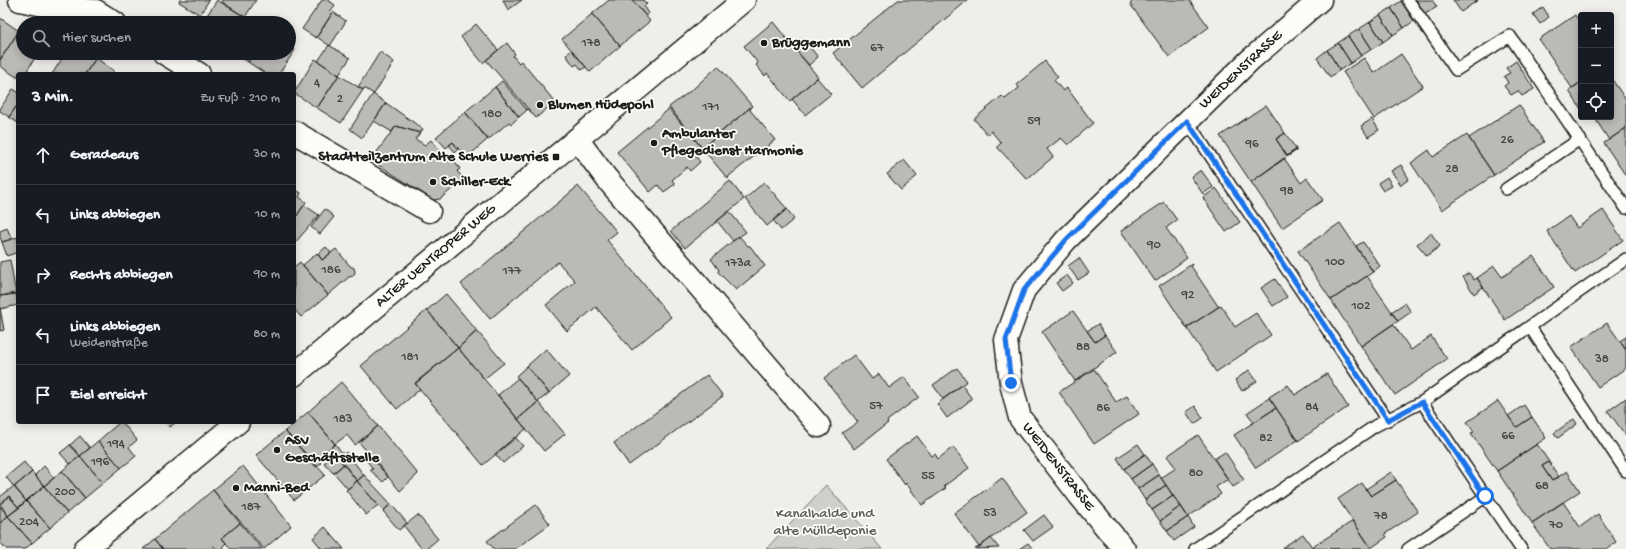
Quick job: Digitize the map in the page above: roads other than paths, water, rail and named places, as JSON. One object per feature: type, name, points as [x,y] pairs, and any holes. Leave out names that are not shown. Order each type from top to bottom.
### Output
[{"type":"street","points":[[20,0],[57,8],[95,5],[108,16]]},
{"type":"street","name":"ALTER UENTROPER WEG","points":[[296,373],[744,0]]},
{"type":"street","name":"WEIDENSTRASSE","points":[[1124,549],[1080,496],[1020,418],[1011,383],[1006,340],[1024,290],[1066,240],[1250,60],[1320,0]]},
{"type":"street","points":[[176,60],[196,72]]},
{"type":"street","points":[[296,133],[429,211]]},
{"type":"street","points":[[577,139],[607,179],[819,426]]},
{"type":"street","points":[[85,549],[236,424]]},
{"type":"lane","points":[[1408,0],[1456,70],[1510,36],[1626,208]]},
{"type":"lane","points":[[1187,121],[1388,420]]},
{"type":"lane","points":[[1506,190],[1580,139]]},
{"type":"lane","points":[[1195,549],[1375,426],[1422,402],[1626,259]]},
{"type":"lane","points":[[1530,327],[1626,471]]},
{"type":"lane","points":[[1422,402],[1521,549]]},
{"type":"lane","points":[[1408,549],[1485,496]]},
{"type":"place","name":"Brüggemann","points":[[764,43]]},
{"type":"place","name":"Blumen Hüdepohl","points":[[540,105]]},
{"type":"place","name":"Ambulanter Pflegedienst Harmonie","points":[[654,143]]},
{"type":"place","name":"Stadtteilzentrum Alte Schule Werries","points":[[556,157]]},
{"type":"place","name":"Schiller-Eck","points":[[433,182]]},
{"type":"place","name":"ASV Geschäftsstelle","points":[[277,450]]},
{"type":"place","name":"Manni-Bed","points":[[236,488]]},
{"type":"park label","name":"Kanalhalde und alte Mülldeponie","points":[[825,522]]}]
